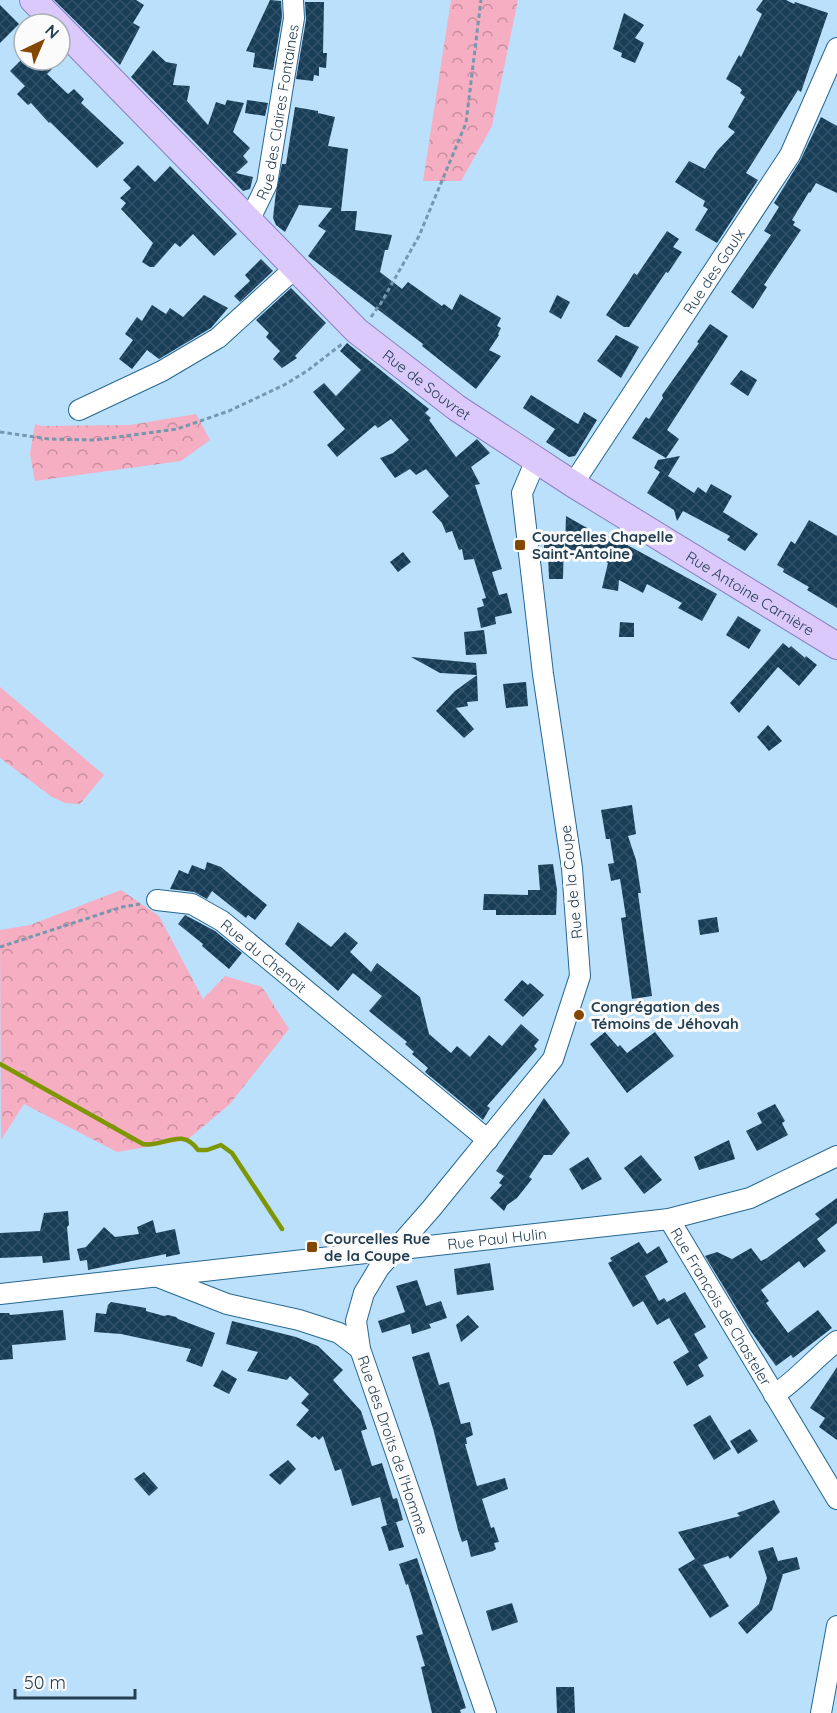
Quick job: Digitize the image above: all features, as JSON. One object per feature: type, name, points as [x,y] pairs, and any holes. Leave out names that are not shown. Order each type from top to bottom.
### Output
[{"type":"main road","points":[[33,0],[45,12]]},
{"type":"main road","name":"Rue de Souvret","points":[[72,39],[357,331],[457,408],[573,484]]},
{"type":"main road","name":"Rue Antoine Carnière","points":[[573,484],[837,646]]},
{"type":"street","name":"Rue des Claires Fontaines","points":[[249,221],[267,184],[294,18],[293,0]]},
{"type":"street","name":"Rue des Gaulx","points":[[573,484],[790,155],[837,48]]},
{"type":"street","points":[[79,410],[162,372],[218,338],[295,268]]},
{"type":"street","name":"Rue de la Coupe","points":[[360,1349],[356,1321],[364,1293],[379,1268],[488,1140],[553,1059],[580,976],[572,868],[543,674],[522,493],[536,460]]},
{"type":"street","name":"Rue du Chenoit","points":[[157,900],[192,904],[222,921],[488,1140]]},
{"type":"street","name":"Rue Paul Hulin","points":[[0,1294],[669,1220],[750,1198],[837,1156]]},
{"type":"street","name":"Rue François de Chasteler","points":[[669,1220],[837,1498]]},
{"type":"street","name":"Rue des Droits de l'Homme","points":[[155,1276],[227,1304],[299,1320],[339,1333],[360,1349],[486,1713]]},
{"type":"street","name":"Rue François de Chasteler","points":[[774,1395],[837,1341]]},
{"type":"street","points":[[821,1713],[837,1626]]},
{"type":"path","points":[[0,948],[122,907],[157,900]]},
{"type":"green space","points":[[451,0],[518,0],[492,126],[461,181],[423,181]]},
{"type":"green space","points":[[196,414],[210,440],[181,461],[35,481],[30,454],[35,424],[42,426],[130,425]]},
{"type":"green space","points":[[0,687],[104,775],[80,804],[65,803],[52,797],[0,758]]},
{"type":"green space","points":[[121,890],[159,916],[203,999],[225,976],[262,987],[289,1029],[230,1104],[187,1140],[117,1152],[24,1104],[1,1140],[0,930],[30,925]]},
{"type":"building","points":[[54,0],[136,0],[144,5],[133,23],[140,27],[120,65],[72,18],[72,12],[66,12]]},
{"type":"building","points":[[270,0],[281,1],[282,17],[273,70],[253,67],[255,53],[246,51]]},
{"type":"building","points":[[763,0],[786,0],[828,13],[801,92],[798,90],[746,173],[758,180],[717,243],[695,230],[708,209],[703,206],[705,201],[675,182],[689,161],[705,169],[717,151],[735,132],[728,127],[745,97],[740,93],[742,90],[739,87],[726,79],[739,55],[741,57],[762,14],[756,10]]},
{"type":"building","points":[[305,2],[324,2],[323,53],[327,53],[326,68],[319,67],[319,76],[314,75],[313,81],[296,79],[306,20]]},
{"type":"building","points":[[0,5],[12,17],[12,31],[0,43]]},
{"type":"building","points":[[624,13],[644,25],[635,38],[644,43],[635,63],[621,57],[622,53],[613,49]]},
{"type":"building","points":[[153,50],[166,62],[177,64],[173,85],[190,86],[187,101],[208,125],[216,102],[225,105],[227,100],[244,103],[233,132],[250,148],[243,156],[248,162],[236,173],[253,177],[250,189],[243,191],[131,77]]},
{"type":"building","points":[[12,69],[12,72],[49,72],[47,74],[68,94],[74,89],[84,99],[81,103],[124,143],[97,168],[31,103],[28,105],[17,94],[25,86],[10,71]]},
{"type":"building","points":[[247,100],[268,103],[265,116],[245,113]]},
{"type":"building","points":[[295,107],[335,117],[328,146],[348,149],[341,211],[357,211],[355,230],[392,235],[388,250],[385,250],[380,272],[402,289],[408,282],[442,306],[444,304],[452,310],[460,294],[501,318],[497,326],[501,328],[499,335],[489,350],[501,356],[476,389],[422,346],[423,344],[308,256],[326,231],[318,226],[332,208],[299,205],[285,232],[276,225],[273,218],[276,192],[282,164],[286,164]]},
{"type":"building","points":[[821,117],[837,126],[837,193],[816,183],[809,192],[792,220],[795,222],[793,225],[801,230],[764,285],[767,287],[753,309],[731,292],[771,235],[764,231],[779,207],[774,203],[800,161]]},
{"type":"building","points":[[138,165],[155,182],[170,166],[237,234],[214,256],[193,234],[180,247],[175,243],[154,267],[142,262],[153,243],[121,209],[126,203],[120,198],[131,188],[123,180]]},
{"type":"building","points":[[667,231],[679,239],[673,247],[682,252],[629,327],[624,327],[606,315],[634,273],[637,275]]},
{"type":"building","points":[[261,259],[273,271],[240,302],[234,296],[250,281],[245,275]]},
{"type":"building","points":[[291,288],[326,323],[295,356],[297,358],[282,368],[273,359],[280,351],[266,337],[269,333],[256,320]]},
{"type":"building","points":[[204,295],[228,308],[211,328],[159,359],[147,350],[132,369],[119,359],[133,340],[125,334],[137,317],[142,321],[152,305],[166,314],[170,308],[183,317]]},
{"type":"building","points":[[557,295],[570,302],[561,319],[549,312]]},
{"type":"building","points":[[710,324],[728,336],[667,430],[679,439],[666,458],[632,438],[646,417],[649,419],[663,398],[662,395]]},
{"type":"building","points":[[616,335],[639,347],[621,378],[597,361]]},
{"type":"building","points":[[347,343],[429,409],[425,413],[431,418],[429,420],[456,457],[477,439],[490,453],[471,467],[480,484],[475,485],[502,569],[492,572],[499,595],[507,593],[512,613],[495,617],[496,624],[481,628],[477,608],[484,606],[482,599],[486,598],[474,559],[464,560],[462,549],[459,550],[452,531],[446,533],[442,523],[432,512],[449,496],[426,469],[416,475],[410,469],[395,478],[380,458],[393,453],[409,440],[391,419],[378,428],[375,425],[337,457],[327,445],[345,429],[313,392],[324,383],[336,396],[361,370],[340,351]]},
{"type":"building","points":[[741,370],[757,380],[748,396],[730,384]]},
{"type":"building","points":[[531,395],[578,424],[584,412],[597,420],[575,456],[569,457],[546,442],[555,429],[523,408]]},
{"type":"building","points":[[680,456],[668,476],[694,493],[698,487],[706,493],[711,484],[732,496],[723,512],[758,534],[745,551],[727,540],[730,536],[683,511],[677,521],[674,510],[647,493],[660,472],[654,468],[658,460]]},
{"type":"building","points":[[566,516],[603,537],[609,535],[717,594],[702,621],[678,608],[682,603],[647,584],[643,593],[619,580],[618,591],[602,588],[608,563],[586,550],[582,556],[565,547]]},
{"type":"building","points":[[809,520],[837,536],[837,608],[807,590],[809,587],[783,572],[784,569],[777,565],[791,541],[795,544]]},
{"type":"building","points":[[544,539],[564,539],[563,579],[549,579],[548,553],[544,553]]},
{"type":"building","points":[[403,552],[411,562],[398,572],[390,562]]},
{"type":"building","points":[[738,616],[761,630],[749,649],[726,635]]},
{"type":"building","points":[[620,622],[634,623],[634,637],[619,637]]},
{"type":"building","points":[[484,630],[487,654],[466,655],[464,632]]},
{"type":"building","points":[[783,643],[789,648],[791,646],[817,665],[799,686],[778,667],[739,713],[730,703]]},
{"type":"building","points":[[411,657],[476,663],[477,675],[440,673]]},
{"type":"building","points":[[477,675],[478,701],[467,702],[468,706],[456,708],[474,729],[464,738],[436,711],[455,691]]},
{"type":"building","points":[[526,682],[528,706],[506,708],[503,684]]},
{"type":"building","points":[[768,725],[782,741],[769,751],[757,737]]},
{"type":"building","points":[[632,805],[636,834],[628,836],[636,860],[641,893],[638,893],[652,996],[632,999],[621,918],[626,917],[620,879],[611,881],[608,864],[614,863],[610,839],[606,839],[601,810]]},
{"type":"building","points":[[207,862],[221,867],[267,905],[255,920],[248,915],[246,918],[212,891],[207,899],[194,892],[170,889],[179,870],[188,874],[192,865],[205,870]]},
{"type":"building","points":[[553,864],[557,890],[556,915],[496,915],[496,910],[483,910],[484,894],[528,895],[528,890],[540,890],[538,865]]},
{"type":"building","points":[[185,915],[215,931],[242,953],[229,969],[178,924]]},
{"type":"building","points":[[717,917],[719,932],[700,935],[698,920]]},
{"type":"building","points":[[298,922],[331,947],[345,932],[358,943],[350,952],[371,972],[377,963],[420,997],[429,1034],[451,1053],[457,1046],[470,1057],[489,1035],[502,1046],[521,1024],[539,1040],[534,1046],[537,1049],[487,1106],[490,1108],[483,1120],[425,1072],[428,1068],[412,1054],[414,1052],[405,1044],[407,1042],[369,1011],[382,996],[353,973],[338,991],[285,944]]},
{"type":"building","points":[[522,980],[528,985],[530,983],[544,995],[523,1017],[504,1000]]},
{"type":"building","points":[[605,1032],[618,1047],[620,1045],[627,1053],[655,1032],[674,1056],[627,1093],[590,1044]]},
{"type":"building","points":[[544,1098],[570,1133],[552,1155],[544,1155],[529,1177],[532,1179],[504,1211],[490,1198],[502,1185],[499,1183],[504,1176],[496,1171]]},
{"type":"building","points":[[775,1104],[785,1121],[782,1123],[788,1135],[757,1151],[746,1131],[762,1123],[757,1113]]},
{"type":"building","points":[[729,1140],[735,1159],[699,1170],[694,1157]]},
{"type":"building","points":[[641,1155],[662,1180],[644,1194],[624,1168]]},
{"type":"building","points":[[588,1157],[602,1179],[582,1190],[569,1169]]},
{"type":"building","points":[[837,1198],[837,1223],[817,1239],[826,1251],[804,1268],[799,1261],[761,1290],[769,1301],[766,1303],[788,1333],[818,1310],[832,1328],[793,1358],[791,1355],[776,1366],[750,1330],[705,1256],[717,1252],[732,1259],[751,1248],[761,1261],[820,1219],[815,1214]]},
{"type":"building","points":[[68,1211],[70,1260],[43,1263],[42,1256],[0,1258],[0,1233],[40,1231],[44,1213]]},
{"type":"building","points":[[153,1220],[156,1233],[175,1229],[180,1254],[166,1257],[166,1254],[88,1270],[87,1260],[80,1261],[77,1249],[86,1247],[104,1227],[115,1237],[139,1234],[137,1227]]},
{"type":"building","points":[[639,1242],[647,1254],[659,1246],[668,1262],[645,1276],[659,1301],[664,1298],[667,1302],[685,1292],[706,1327],[694,1334],[708,1358],[698,1365],[704,1376],[687,1386],[673,1362],[689,1352],[669,1318],[657,1325],[643,1301],[633,1307],[608,1263],[612,1261],[610,1258]]},
{"type":"building","points":[[490,1263],[494,1290],[457,1295],[454,1269]]},
{"type":"building","points":[[417,1280],[426,1306],[441,1301],[447,1318],[429,1324],[431,1328],[412,1334],[410,1324],[382,1333],[378,1321],[405,1312],[396,1286]]},
{"type":"building","points":[[111,1302],[146,1308],[146,1311],[176,1317],[215,1333],[202,1367],[186,1361],[191,1349],[121,1334],[94,1332],[96,1313],[106,1314]]},
{"type":"building","points":[[63,1310],[66,1340],[12,1345],[13,1359],[0,1360],[0,1313],[10,1315]]},
{"type":"building","points":[[468,1315],[479,1327],[461,1342],[456,1325]]},
{"type":"building","points":[[232,1321],[296,1337],[318,1346],[343,1370],[333,1380],[361,1411],[367,1429],[361,1431],[372,1466],[382,1463],[393,1499],[397,1498],[403,1520],[387,1525],[380,1497],[352,1506],[341,1469],[335,1471],[323,1436],[319,1440],[315,1436],[312,1438],[296,1425],[309,1410],[301,1403],[309,1394],[290,1376],[287,1380],[247,1371],[258,1352],[226,1344]]},
{"type":"building","points":[[429,1352],[439,1385],[449,1382],[461,1424],[470,1422],[473,1435],[466,1438],[467,1444],[465,1444],[477,1486],[505,1478],[508,1489],[482,1499],[491,1528],[494,1527],[499,1542],[494,1543],[496,1549],[471,1557],[467,1540],[462,1542],[458,1530],[434,1432],[412,1357]]},
{"type":"building","points":[[837,1367],[837,1440],[819,1427],[825,1418],[810,1408]]},
{"type":"building","points":[[222,1370],[237,1379],[229,1394],[213,1386]]},
{"type":"building","points":[[710,1415],[731,1449],[714,1460],[693,1425]]},
{"type":"building","points":[[750,1429],[758,1441],[738,1454],[730,1441]]},
{"type":"building","points":[[288,1460],[296,1469],[280,1485],[269,1475]]},
{"type":"building","points":[[144,1472],[158,1488],[149,1496],[134,1479]]},
{"type":"building","points":[[774,1500],[780,1512],[730,1559],[728,1556],[703,1565],[729,1606],[710,1618],[678,1569],[695,1559],[678,1532],[740,1516],[737,1513]]},
{"type":"building","points":[[396,1522],[404,1547],[389,1551],[381,1527]]},
{"type":"building","points":[[773,1547],[778,1561],[797,1557],[800,1569],[783,1574],[772,1610],[747,1634],[738,1623],[759,1604],[767,1578],[758,1551]]},
{"type":"building","points":[[417,1558],[466,1708],[460,1710],[461,1713],[432,1713],[421,1667],[425,1666],[416,1636],[423,1634],[408,1584],[406,1585],[399,1564]]},
{"type":"building","points":[[512,1603],[518,1622],[492,1631],[486,1611]]},
{"type":"building","points":[[556,1687],[574,1687],[575,1713],[557,1713]]},
{"type":"waterway","points":[[0,1064],[143,1144],[179,1139],[192,1143],[198,1150],[207,1150],[221,1145],[232,1153],[282,1229]]},
{"type":"place","name":"Courcelles Chapelle Saint-Antoine","points":[[520,545]]},
{"type":"place","name":"Congrégation des Témoins de Jéhovah","points":[[579,1015]]},
{"type":"place","name":"Courcelles Rue de la Coupe","points":[[312,1247]]}]
